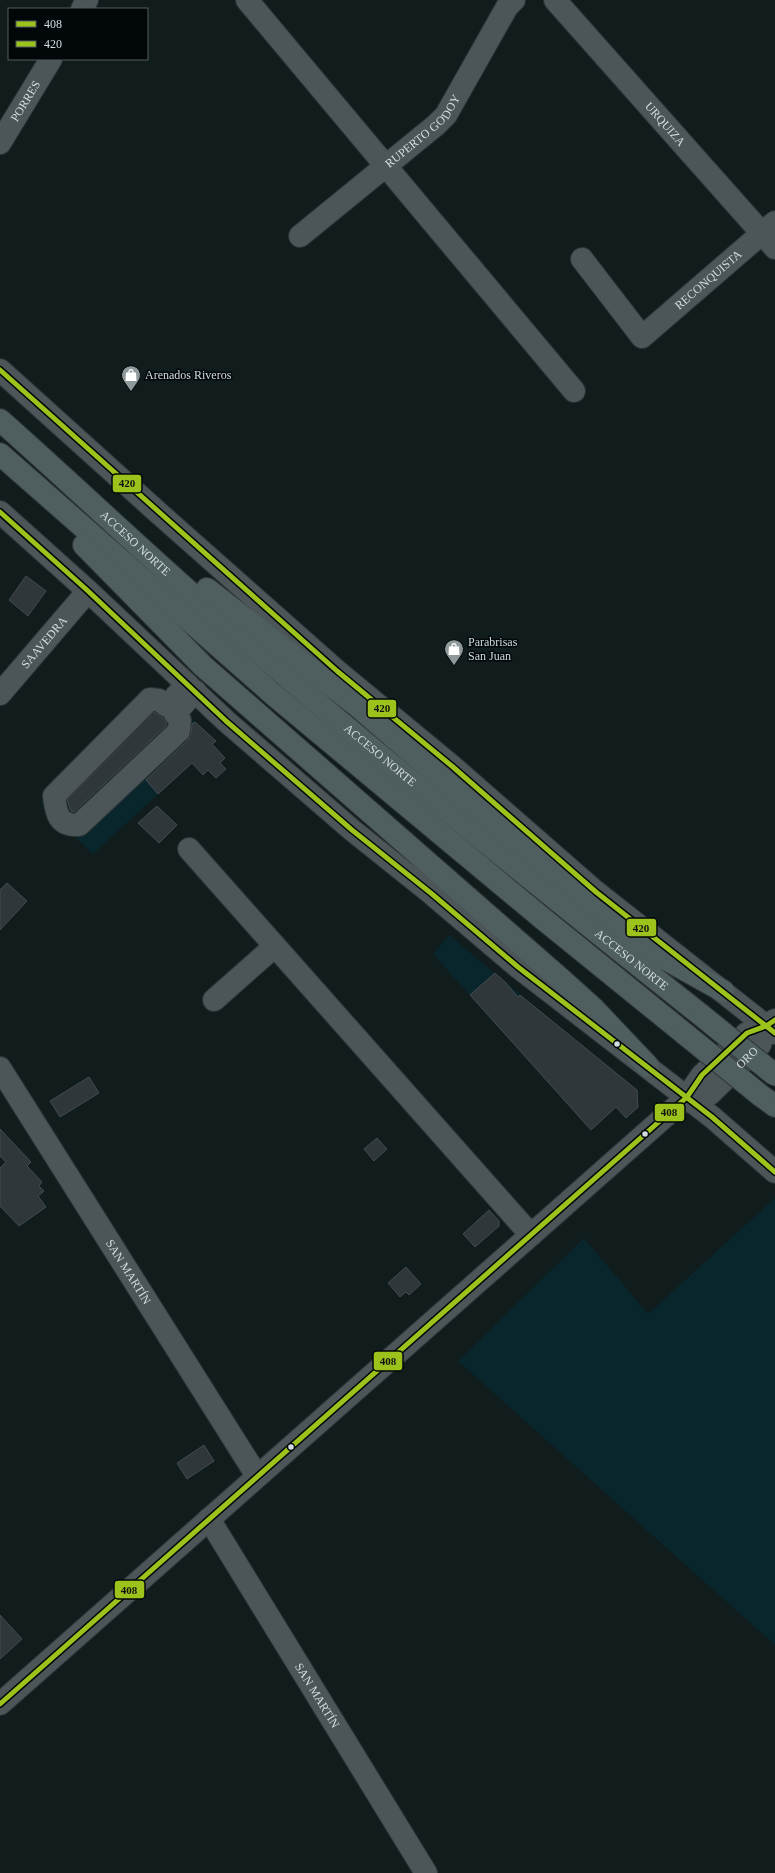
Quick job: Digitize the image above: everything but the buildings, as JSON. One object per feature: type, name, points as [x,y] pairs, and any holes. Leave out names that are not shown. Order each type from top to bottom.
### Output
[{"type":"highway","name":"ACCESO NORTE","points":[[0,420],[212,612],[291,680],[558,901],[775,1075]]},
{"type":"highway","points":[[0,455],[90,551],[204,666],[562,980],[594,1009],[648,1066]]},
{"type":"highway","name":"ACCESO NORTE","points":[[0,455],[274,695],[542,918],[768,1100]]},
{"type":"highway","points":[[70,483],[356,704],[476,808],[651,951],[723,992]]},
{"type":"street","points":[[247,0],[574,391]]},
{"type":"street","name":"RUPERTO GODOY","points":[[300,236],[436,125],[446,115],[507,7],[514,0]]},
{"type":"street","name":"URQUIZA","points":[[555,0],[771,234]]},
{"type":"street","name":"PORRES","points":[[0,143],[50,60]]},
{"type":"street","name":"RECONQUISTA","points":[[582,259],[642,338],[771,234]]},
{"type":"street","points":[[0,370],[337,671],[453,768],[596,892],[723,992],[772,1026]]},
{"type":"street","points":[[0,512],[88,591],[226,721],[352,830],[518,966],[687,1097],[775,1172]]},
{"type":"street","name":"SAAVEDRA","points":[[0,694],[88,591]]},
{"type":"street","points":[[191,688],[175,714],[180,720],[179,731],[79,825],[70,826],[64,823],[56,812],[54,796],[150,699],[159,700],[167,706],[191,688]]},
{"type":"street","points":[[189,849],[531,1235]]},
{"type":"street","points":[[214,1000],[274,946]]},
{"type":"street","name":"ORO","points":[[0,1704],[687,1097],[702,1075],[747,1033],[772,1026]]},
{"type":"street","name":"SAN MARTÍN","points":[[1,1073],[258,1476]]},
{"type":"street","name":"SAN MARTÍN","points":[[209,1519],[426,1873]]},
{"type":"shaded area","points":[[155,686],[216,741],[93,854],[40,803]]},
{"type":"shaded area","points":[[449,935],[582,1046],[545,1079],[433,954]]},
{"type":"shaded area","points":[[775,1198],[775,1645],[458,1361],[584,1238],[648,1314]]},
{"type":"transit line","name":"420","points":[[0,370],[337,671],[453,767],[596,892],[775,1033]]},
{"type":"transit line","name":"420","points":[[0,512],[88,591],[226,721],[352,830],[432,894],[518,967],[712,1117],[775,1172]]},
{"type":"transit line","name":"408","points":[[0,1704],[687,1097],[702,1075],[747,1033],[766,1026],[775,1020]]},
{"type":"place","name":"Arenados Riveros","points":[[131,392]]},
{"type":"place","name":"Parabrisas San Juan","points":[[454,666]]}]
